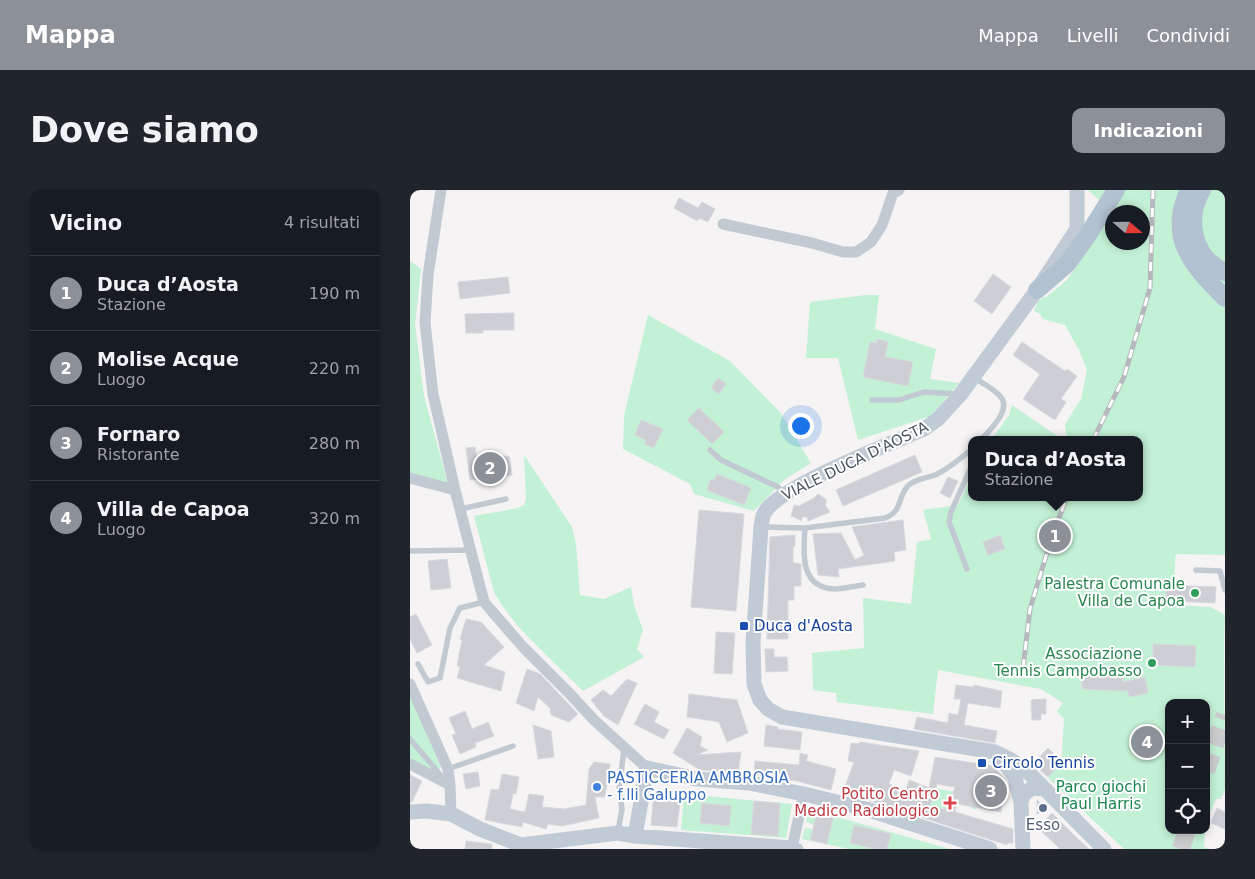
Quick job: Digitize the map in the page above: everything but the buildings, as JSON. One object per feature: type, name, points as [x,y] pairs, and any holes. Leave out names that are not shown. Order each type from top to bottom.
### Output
[{"type":"main road","points":[[1077,229],[1078,190]]},
{"type":"main road","points":[[1190,190],[1186,197],[1181,217],[1182,237],[1195,266],[1225,298]]},
{"type":"main road","points":[[1202,190],[1194,210],[1193,228],[1198,248],[1206,259],[1225,272]]},
{"type":"main road","points":[[1077,229],[1108,192]]},
{"type":"main road","points":[[1037,290],[1067,264],[1108,192]]},
{"type":"main road","name":"VIALE DUCA D'AOSTA","points":[[1077,229],[1037,290],[960,395],[938,419],[924,430],[807,482],[774,502],[764,513],[761,527],[754,643],[754,684],[760,700],[768,709],[782,717],[995,752],[1027,771],[1104,849]]},
{"type":"main road","points":[[995,752],[1007,764],[1015,777],[1021,803],[1023,849]]},
{"type":"main road","points":[[635,836],[647,768],[697,780],[749,783],[804,794],[866,809],[990,849]]},
{"type":"main road","points":[[1021,803],[1023,795],[1029,790],[1036,787],[1044,789]]},
{"type":"main road","points":[[410,812],[427,811],[451,814],[520,847],[546,846],[618,833],[726,846],[794,849]]},
{"type":"street","points":[[441,190],[428,275],[426,323],[433,394],[484,602],[523,647],[570,693],[594,720],[647,768]]},
{"type":"street","points":[[724,224],[812,243],[843,252],[856,252],[871,242],[882,225],[893,194],[899,190]]},
{"type":"street","points":[[410,478],[455,490]]},
{"type":"street","points":[[410,684],[448,769],[451,814]]},
{"type":"street","points":[[410,764],[450,785]]},
{"type":"street","points":[[794,849],[804,794]]},
{"type":"lane","points":[[973,376],[1001,396],[1004,402],[1002,414],[984,436]]},
{"type":"lane","points":[[872,400],[899,400],[924,392],[960,395]]},
{"type":"lane","points":[[710,450],[721,460],[778,487],[785,495]]},
{"type":"lane","points":[[761,527],[805,528],[885,518],[893,515],[900,504],[904,491],[910,483],[937,474],[968,452]]},
{"type":"lane","points":[[967,569],[950,522],[951,512],[968,474]]},
{"type":"lane","points":[[460,509],[506,499]]},
{"type":"lane","points":[[805,528],[803,554],[808,573],[818,585],[835,589],[863,586]]},
{"type":"lane","points":[[410,552],[471,550]]},
{"type":"lane","points":[[1196,570],[1220,571],[1225,590]]},
{"type":"lane","points":[[418,664],[428,682],[440,678],[450,628],[460,608],[484,602]]},
{"type":"lane","points":[[410,739],[450,785]]},
{"type":"lane","points":[[448,769],[513,746]]},
{"type":"lane","points":[[618,833],[622,809],[619,789],[624,746]]},
{"type":"green space","name":"Parco giochi Paul Harris","points":[[1088,190],[1225,190],[1225,555],[1176,554],[1175,561],[1174,605],[1210,607],[1225,615],[1225,789],[1221,799],[1216,799],[1210,813],[1210,699],[1165,699],[1165,834],[1205,834],[1204,847],[1209,849],[1124,849],[1051,781],[1048,777],[1056,769],[1061,769],[1064,719],[1057,711],[1063,703],[1041,689],[938,670],[933,714],[837,702],[836,693],[813,690],[812,653],[864,648],[863,598],[911,604],[917,542],[931,539],[923,510],[958,505],[968,483],[968,501],[1143,501],[1143,436],[1066,436],[1065,424],[1081,399],[1087,370],[1080,352],[1065,325],[1043,319],[1040,314],[1034,311],[1038,301],[1067,280],[1096,235],[1100,201]]},
{"type":"green space","points":[[410,261],[421,269],[415,324],[424,396],[448,484],[410,473]]},
{"type":"green space","points":[[879,295],[875,329],[936,349],[930,379],[959,383],[931,416],[858,440],[838,358],[806,358],[810,302]]},
{"type":"green space","points":[[648,315],[730,361],[780,412],[811,463],[784,480],[754,511],[694,494],[690,484],[623,449],[624,416]]},
{"type":"green space","points":[[1012,405],[1057,436],[994,436],[1009,415]]},
{"type":"green space","points":[[524,455],[572,527],[576,544],[580,595],[604,599],[631,587],[634,605],[643,630],[637,649],[644,657],[583,691],[523,632],[502,606],[494,592],[474,516],[518,508],[524,505],[526,499]]},
{"type":"green space","points":[[410,695],[441,768],[431,771],[410,759]]},
{"type":"green space","points":[[927,787],[980,796],[976,810],[971,808],[972,804],[952,796],[948,807],[939,809],[930,806],[935,790]]},
{"type":"green space","points":[[684,794],[792,804],[786,838],[681,830]]},
{"type":"green space","points":[[809,809],[950,849],[849,849],[802,839],[805,828],[813,829],[814,825],[806,822]]},
{"type":"tunnel","points":[[1210,759],[1225,715]]},
{"type":"tunnel","points":[[1181,849],[1186,834]]},
{"type":"railway","points":[[1095,436],[1124,377],[1150,288],[1153,190]]},
{"type":"railway","points":[[1023,668],[1030,609],[1052,536],[1065,501]]},
{"type":"place","name":"Molise Acque","points":[[490,468]]},
{"type":"place","name":"Duca d’Aosta","points":[[1055,536]]},
{"type":"place","name":"Palestra Comunale Villa de Capoa","points":[[1195,593]]},
{"type":"place","name":"Duca d'Aosta","points":[[744,626]]},
{"type":"place","name":"Associazione Tennis Campobasso","points":[[1152,663]]},
{"type":"place","name":"Villa de Capoa","points":[[1147,742]]},
{"type":"place","name":"Circolo Tennis","points":[[982,763]]},
{"type":"place","name":"PASTICCERIA AMBROSIA - f.lli Galuppo","points":[[597,787]]},
{"type":"place","name":"Fornaro","points":[[991,791]]},
{"type":"place","name":"Potito Centro Medico Radiologico","points":[[950,803]]},
{"type":"place","name":"Esso","points":[[1043,808]]}]
